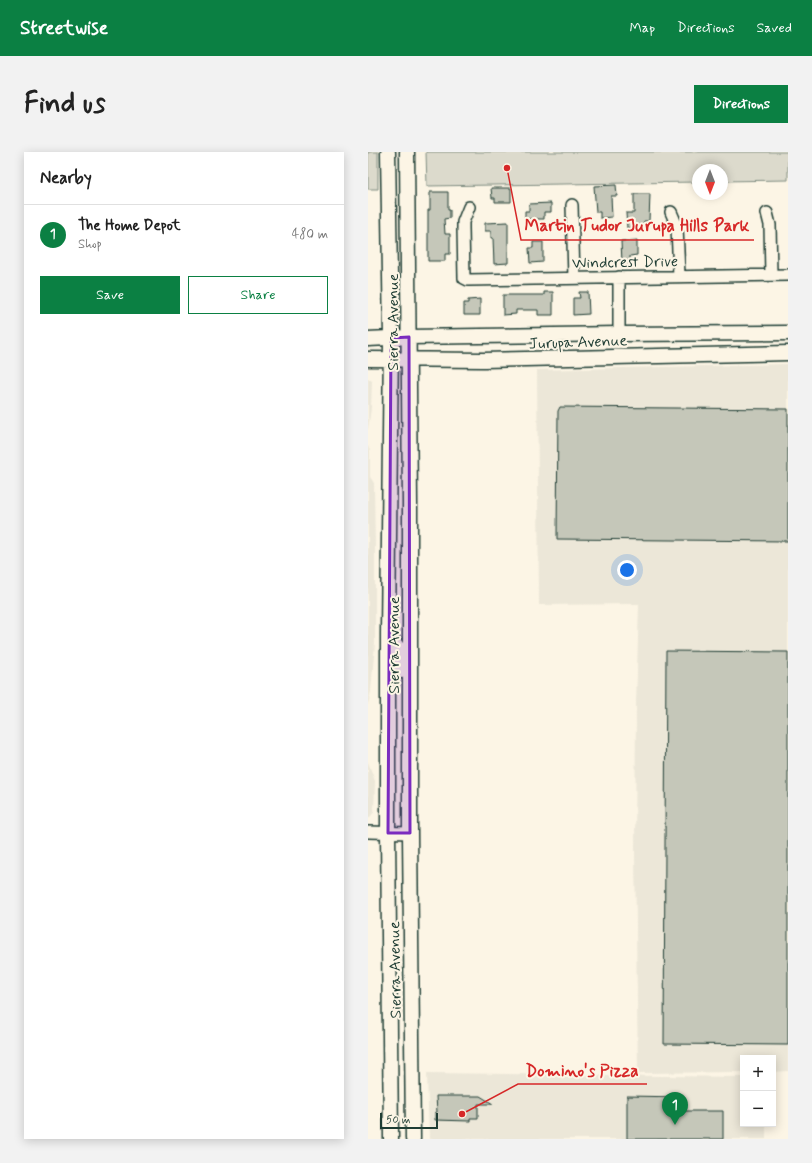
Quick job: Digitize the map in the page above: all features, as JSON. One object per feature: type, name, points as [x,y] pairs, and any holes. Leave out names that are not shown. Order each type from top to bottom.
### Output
[{"type":"main road","name":"Sierra Avenue","points":[[388,152],[391,338],[388,635],[391,1139]]},
{"type":"main road","name":"Sierra Avenue","points":[[407,152],[413,1139]]},
{"type":"main road","name":"Jurupa Avenue","points":[[368,339],[409,337],[788,332]]},
{"type":"main road","name":"Jurupa Avenue","points":[[368,359],[492,360],[788,353]]},
{"type":"main road","points":[[388,635],[399,646],[401,654],[402,719],[410,750]]},
{"type":"street","points":[[572,205],[574,278]]},
{"type":"street","name":"Windcrest Drive","points":[[469,207],[463,228],[464,278],[470,280],[788,275]]},
{"type":"street","points":[[671,212],[677,226],[678,276]]},
{"type":"street","points":[[767,213],[770,225],[771,275]]},
{"type":"street","points":[[619,277],[619,334]]},
{"type":"street","points":[[368,832],[410,833]]},
{"type":"highlighted area","points":[[409,337],[410,833],[388,833],[391,338]]},
{"type":"shaded area","points":[[368,152],[378,152],[378,189],[368,189]]},
{"type":"shaded area","points":[[426,152],[788,152],[788,180],[728,181],[728,164],[692,164],[692,182],[427,186]]},
{"type":"shaded area","points":[[788,364],[788,1071],[776,1072],[776,1055],[740,1055],[740,1072],[638,1073],[635,853],[636,705],[639,604],[539,605],[537,370]]},
{"type":"shaded area","points":[[368,378],[372,381],[371,408],[368,430]]},
{"type":"shaded area","points":[[368,446],[370,451],[370,477],[374,483],[375,643],[371,691],[368,705]]},
{"type":"shaded area","points":[[368,762],[375,781],[374,812],[368,818]]},
{"type":"shaded area","points":[[427,1073],[740,1077],[740,1127],[766,1127],[766,1139],[429,1139]]},
{"type":"building","points":[[616,185],[617,196],[611,196],[612,217],[600,218],[600,212],[596,212],[594,186]]},
{"type":"building","points":[[491,188],[511,188],[511,202],[495,202],[495,198],[492,198]]},
{"type":"building","points":[[430,192],[448,192],[448,210],[450,210],[450,218],[444,219],[445,234],[450,234],[450,254],[445,254],[445,261],[428,261],[428,210],[430,210]]},
{"type":"building","points":[[634,194],[650,194],[649,221],[644,221],[644,228],[627,228],[626,213],[634,213]]},
{"type":"building","points":[[551,203],[551,212],[544,212],[544,219],[525,219],[525,211],[529,211],[529,204]]},
{"type":"building","points":[[508,222],[508,263],[494,264],[493,238],[491,238],[491,231],[485,231],[485,223]]},
{"type":"building","points":[[637,240],[637,255],[630,256],[630,263],[622,263],[621,241]]},
{"type":"building","points":[[533,242],[543,242],[543,262],[530,263],[529,248],[533,248]]},
{"type":"building","points":[[544,292],[553,292],[553,315],[538,315],[538,310],[516,310],[516,314],[503,315],[503,295],[544,295]]},
{"type":"building","points":[[579,292],[588,292],[589,314],[573,315],[573,298],[580,298]]},
{"type":"building","points":[[480,299],[480,315],[464,315],[464,303],[468,303],[468,300]]},
{"type":"building","points":[[560,407],[788,409],[788,541],[557,539],[558,411]]},
{"type":"building","points":[[666,651],[788,652],[788,1045],[664,1044]]},
{"type":"building","points":[[436,1096],[480,1096],[493,1104],[478,1104],[478,1118],[470,1118],[470,1121],[435,1120],[435,1113],[437,1112]]},
{"type":"building","points":[[627,1096],[683,1097],[683,1111],[723,1111],[723,1139],[627,1139]]},
{"type":"place","name":"Martin Tudor Jurupa Hills Park","points":[[507,168]]},
{"type":"place","name":"Domino's Pizza","points":[[462,1114]]},
{"type":"place","name":"The Home Depot","points":[[675,1125]]}]
